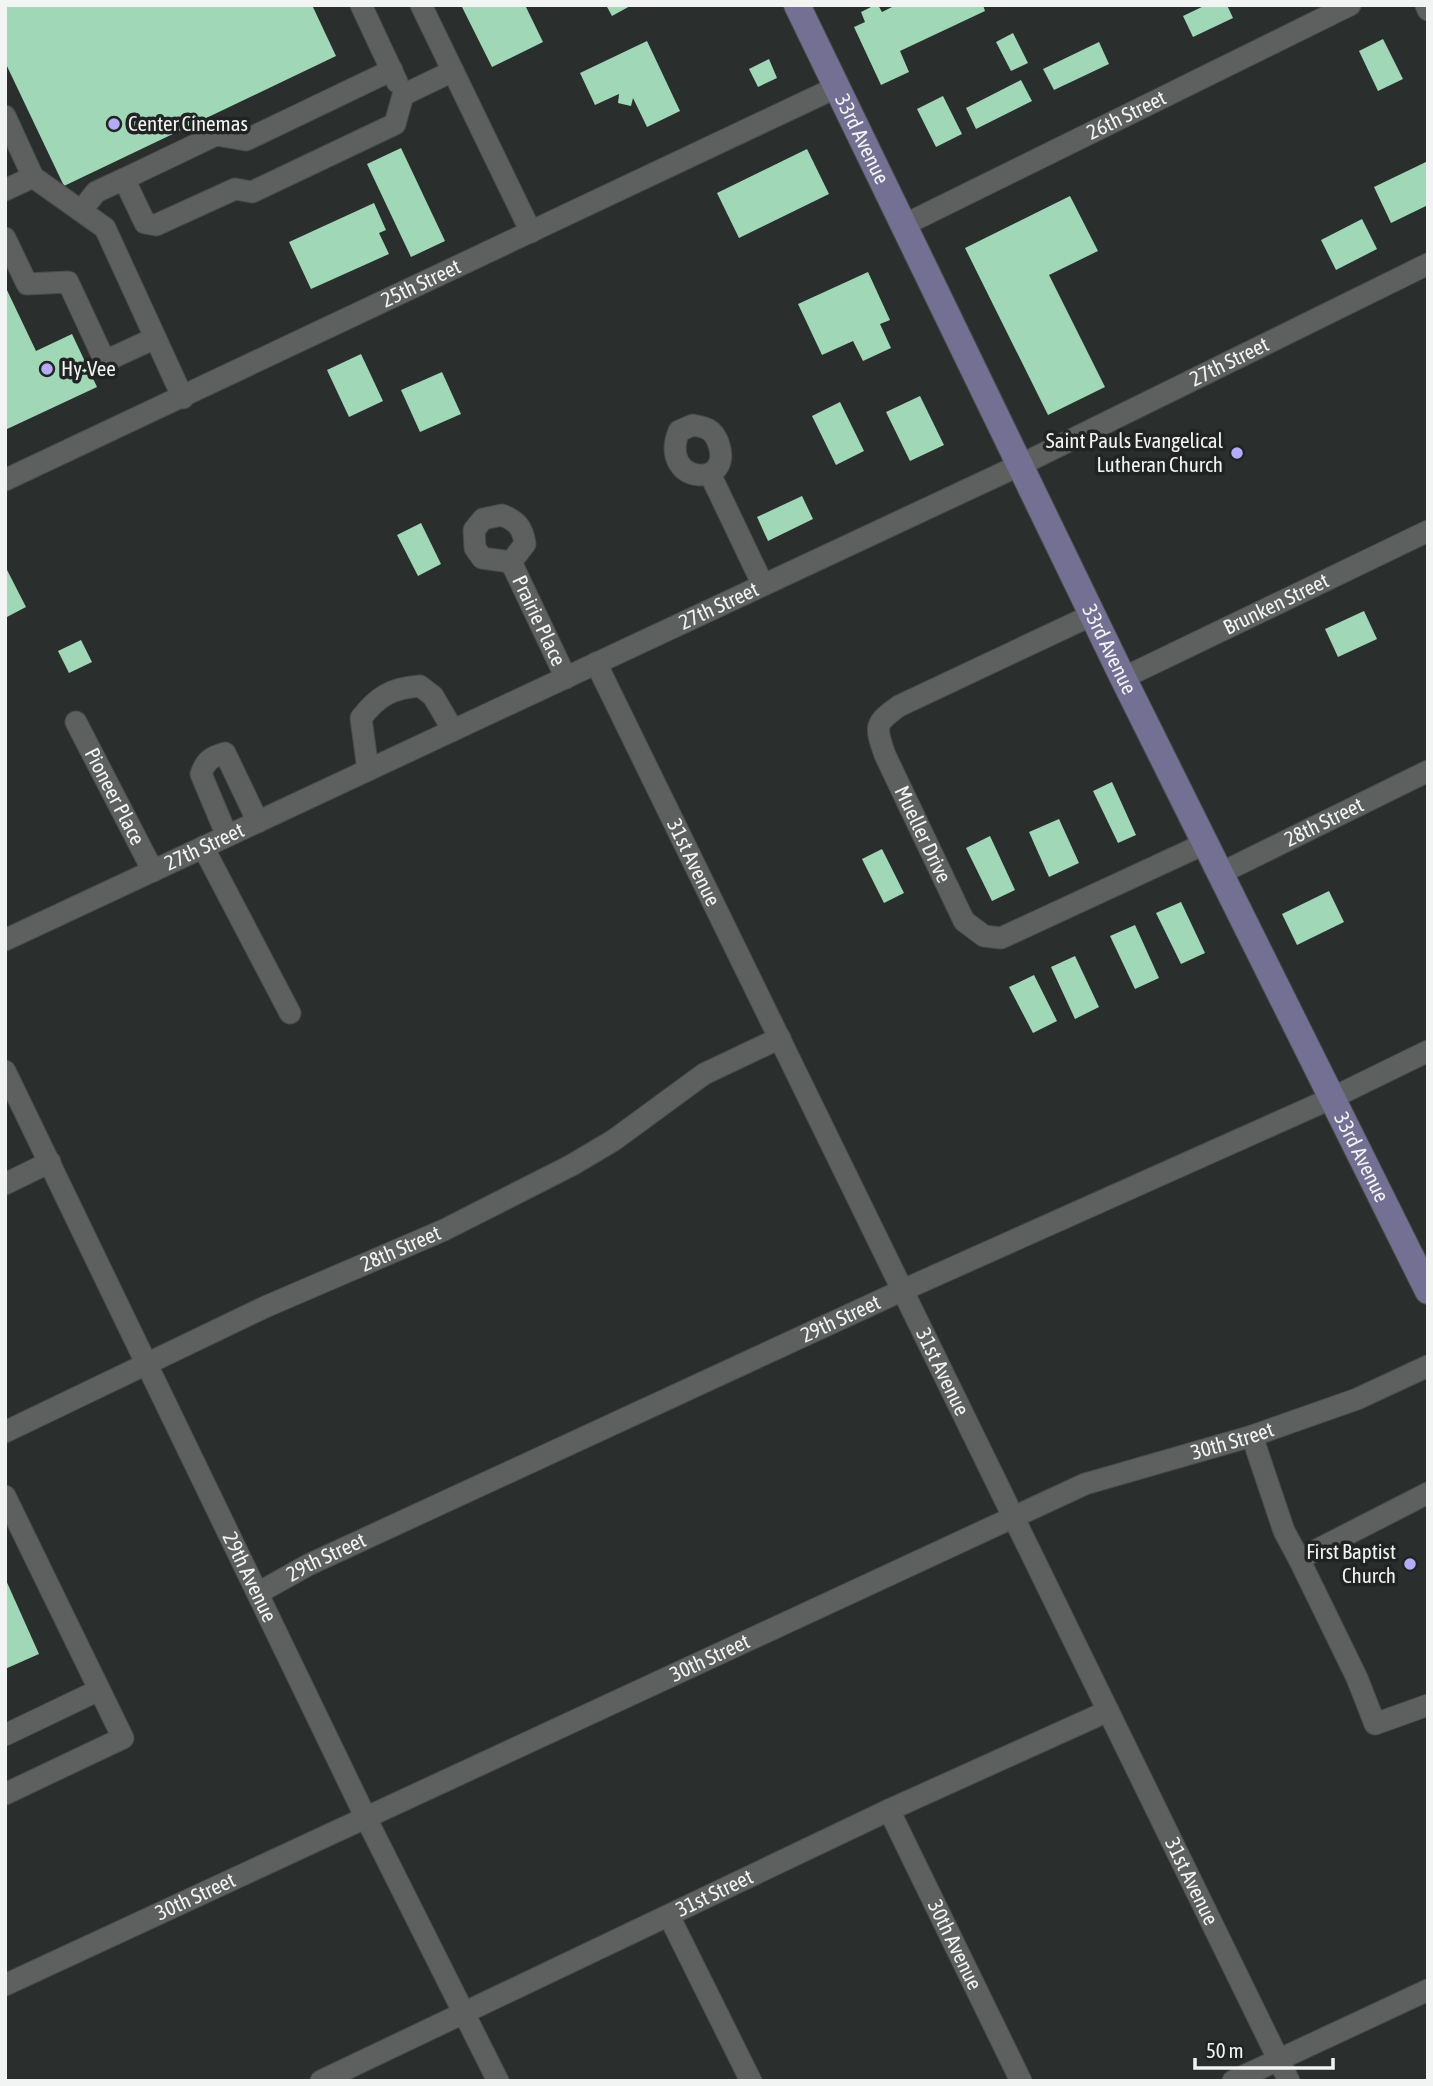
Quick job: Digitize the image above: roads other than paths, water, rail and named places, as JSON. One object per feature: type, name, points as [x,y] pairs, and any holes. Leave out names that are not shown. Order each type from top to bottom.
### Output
[{"type":"main road","name":"33rd Avenue","points":[[797,5],[1204,844],[1428,1291]]},
{"type":"street","points":[[124,178],[145,223],[156,225],[235,189],[252,192],[395,124],[403,95],[361,5]]},
{"type":"street","points":[[421,5],[531,232]]},
{"type":"street","name":"26th Street","points":[[904,225],[1350,5]]},
{"type":"street","points":[[1426,5],[1428,10]]},
{"type":"street","points":[[81,211],[96,192],[216,135],[246,140],[392,70]]},
{"type":"street","points":[[403,95],[453,71]]},
{"type":"street","name":"25th Street","points":[[5,480],[836,87]]},
{"type":"street","points":[[5,116],[33,177],[105,228],[183,398]]},
{"type":"street","points":[[5,190],[33,177]]},
{"type":"street","points":[[5,238],[27,284],[68,282],[102,355],[112,358],[155,338]]},
{"type":"street","name":"27th Street","points":[[5,940],[1020,465],[1428,264]]},
{"type":"street","points":[[710,474],[763,585]]},
{"type":"street","name":"Brunken Street","points":[[1123,678],[1428,531]]},
{"type":"street","name":"Prairie Place","points":[[511,562],[566,678]]},
{"type":"street","name":"Mueller Drive","points":[[1092,615],[899,706],[880,720],[877,731],[886,755],[964,921],[984,936],[1001,938],[1204,844]]},
{"type":"street","name":"31st Avenue","points":[[596,663],[1289,2081]]},
{"type":"street","points":[[368,770],[361,718],[375,701],[390,691],[420,686],[433,696],[453,730]]},
{"type":"street","name":"Pioneer Place","points":[[76,722],[153,871]]},
{"type":"street","points":[[227,836],[201,774],[205,762],[214,756],[225,753],[258,821]]},
{"type":"street","name":"28th Street","points":[[1219,874],[1428,771]]},
{"type":"street","points":[[203,847],[290,1013]]},
{"type":"street","name":"28th Street","points":[[5,1432],[265,1307],[444,1230],[572,1165],[614,1140],[705,1074],[780,1038]]},
{"type":"street","name":"29th Street","points":[[258,1592],[307,1565],[902,1290],[1330,1099],[1428,1051]]},
{"type":"street","name":"29th Avenue","points":[[5,1070],[366,1818],[498,2081]]},
{"type":"street","points":[[5,1184],[50,1162]]},
{"type":"street","name":"30th Street","points":[[5,1985],[1086,1485],[1252,1436],[1357,1399],[1428,1366]]},
{"type":"street","points":[[1252,1436],[1284,1531],[1357,1678],[1375,1724],[1428,1705]]},
{"type":"street","points":[[1298,1559],[1428,1493]]},
{"type":"street","points":[[5,1496],[122,1738],[5,1794]]},
{"type":"street","points":[[5,1735],[99,1690]]},
{"type":"street","name":"31st Street","points":[[321,2081],[889,1810],[1108,1711]]},
{"type":"street","name":"30th Avenue","points":[[889,1810],[1021,2081]]},
{"type":"street","points":[[669,1916],[751,2081]]},
{"type":"street","points":[[1233,2081],[1428,1990]]},
{"type":"place","name":"Center Cinemas","points":[[114,124]]},
{"type":"place","name":"Hy-Vee","points":[[47,369]]},
{"type":"place","name":"Saint Pauls Evangelical Lutheran Church","points":[[1237,453]]},
{"type":"place","name":"First Baptist Church","points":[[1410,1564]]}]
